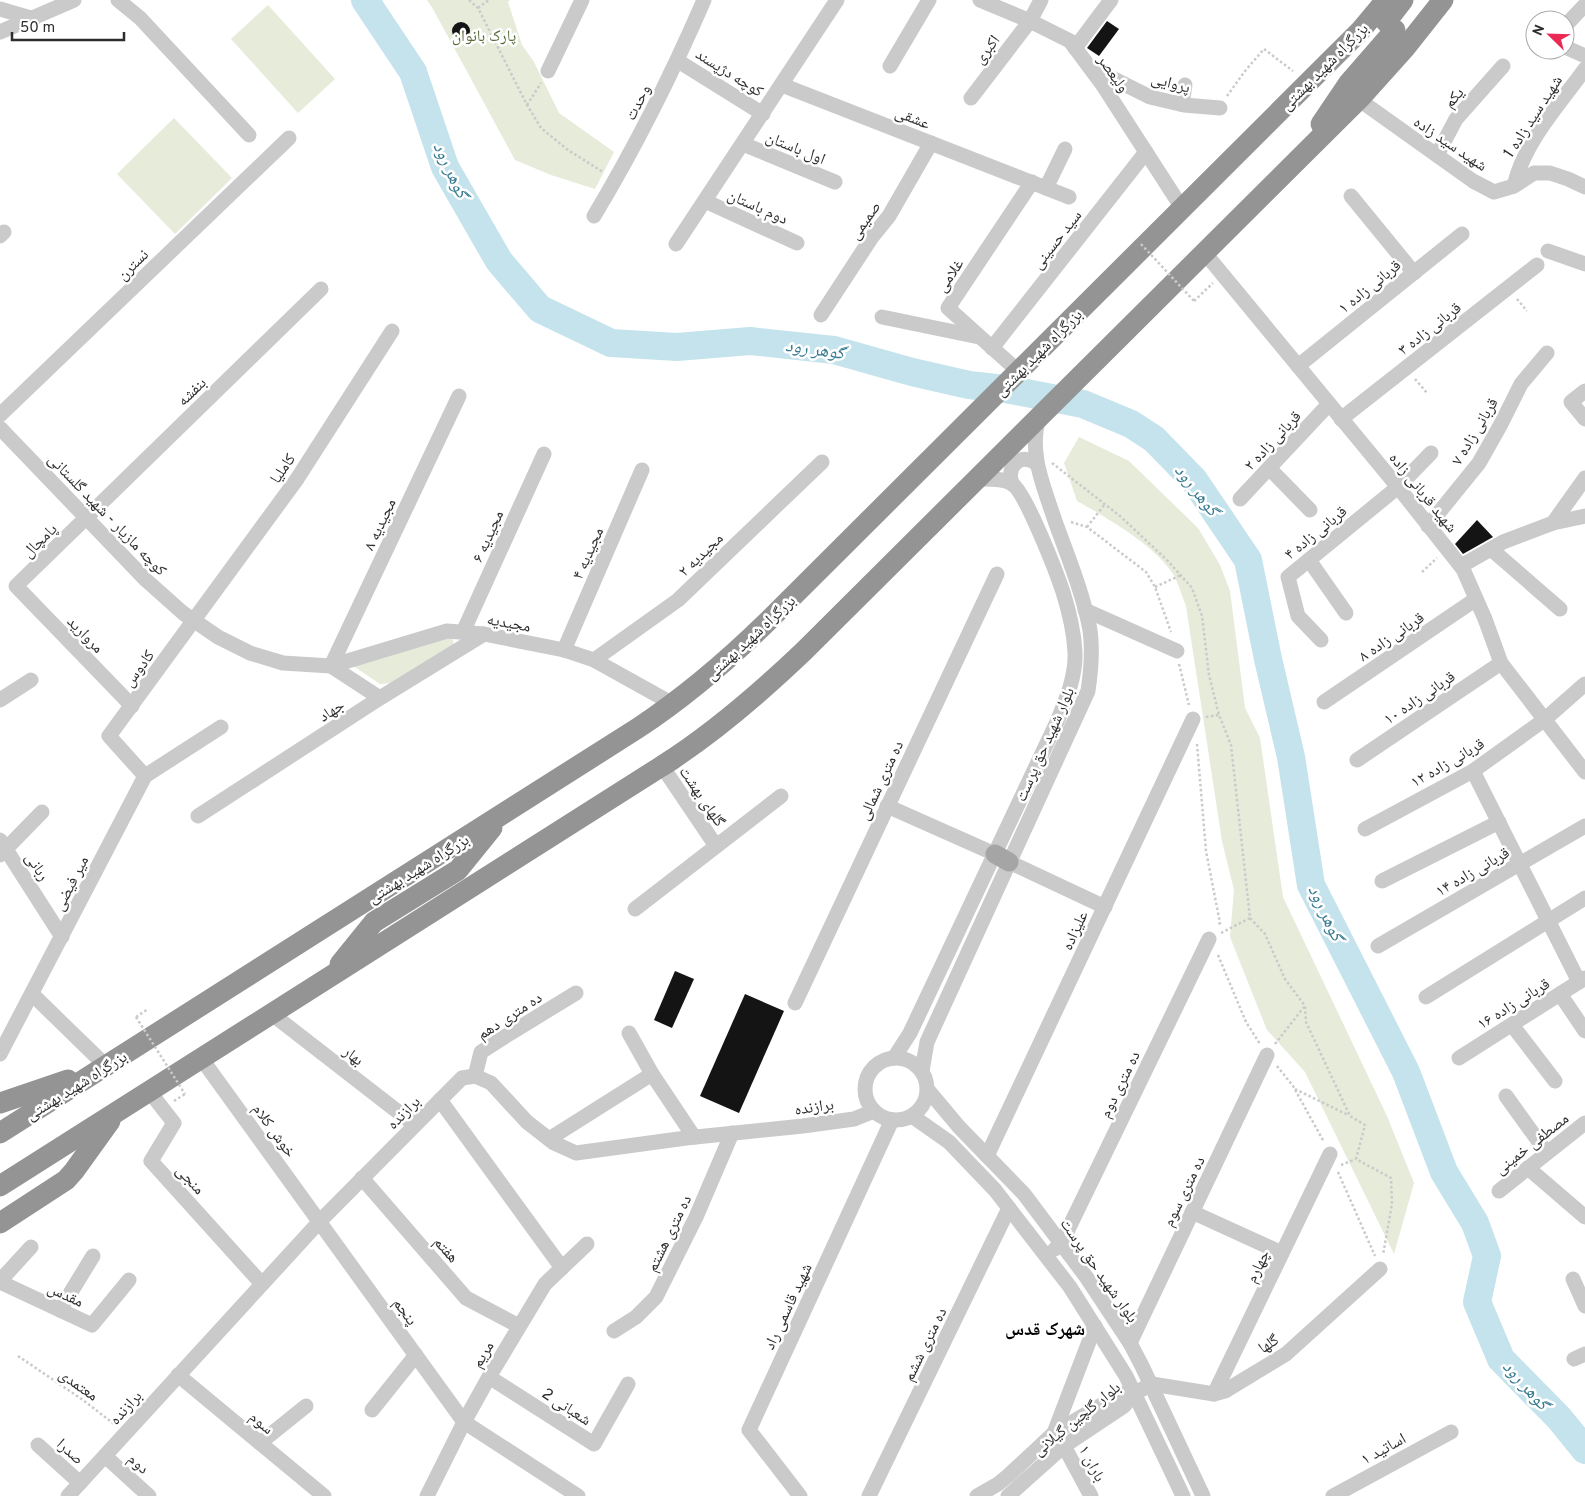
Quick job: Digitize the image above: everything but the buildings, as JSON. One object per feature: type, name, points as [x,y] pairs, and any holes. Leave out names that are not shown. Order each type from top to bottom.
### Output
[{"type":"highway","points":[[1299,159],[1403,0]]},
{"type":"highway","name":"بزرگراه شهید بهشتی","points":[[9,1128],[643,725],[710,675],[743,645],[951,438],[1018,365],[1182,208],[1361,30],[1390,21],[1443,0]]},
{"type":"highway","name":"بزرگراه شهید بهشتی","points":[[0,1186],[668,762],[724,723],[767,686],[1358,100],[1390,21]]},
{"type":"highway","points":[[332,975],[374,922],[460,867],[503,814]]},
{"type":"highway","points":[[400,879],[423,918]]},
{"type":"highway","points":[[0,1104],[104,1067]]},
{"type":"highway","points":[[0,1223],[68,1178],[116,1112]]},
{"type":"street","points":[[0,32],[34,19],[74,0]]},
{"type":"street","points":[[118,0],[140,18],[249,135]]},
{"type":"street","points":[[548,71],[582,0]]},
{"type":"street","name":"وحدت","points":[[594,216],[616,180],[678,61],[704,0]]},
{"type":"street","points":[[676,244],[837,0]]},
{"type":"street","points":[[890,66],[929,0]]},
{"type":"street","name":"ولیعصر","points":[[980,0],[1030,21],[1070,41],[1089,66],[1182,208]]},
{"type":"street","name":"اکبری","points":[[971,98],[1030,21],[1041,0]]},
{"type":"street","points":[[1075,48],[1111,0]]},
{"type":"street","points":[[1575,16],[1585,5]]},
{"type":"street","points":[[0,10],[34,19]]},
{"type":"street","name":"کوچه دژپسند","points":[[678,61],[763,114]]},
{"type":"street","name":"پروایی","points":[[1089,66],[1150,97],[1182,104],[1220,108]]},
{"type":"street","name":"یکم","points":[[1437,155],[1456,119],[1504,66]]},
{"type":"street","name":"شهید سید زاده 1","points":[[1514,186],[1518,168],[1537,136],[1585,69]]},
{"type":"street","points":[[1182,104],[1185,84]]},
{"type":"street","name":"عشقی","points":[[782,85],[1069,198]]},
{"type":"street","name":"شهید سید زاده","points":[[1358,100],[1473,181],[1494,192],[1514,186],[1534,173],[1550,172],[1585,187]]},
{"type":"street","name":"نسترن","points":[[0,416],[289,138]]},
{"type":"street","name":"صمیمی","points":[[821,315],[872,237],[889,216],[931,143]]},
{"type":"street","name":"اول باستان","points":[[743,144],[836,182]]},
{"type":"street","points":[[1046,188],[1065,150]]},
{"type":"street","name":"سید حسینی","points":[[992,348],[1146,152]]},
{"type":"street","name":"غلامی","points":[[1018,365],[992,348],[948,308],[1032,182]]},
{"type":"street","points":[[1350,196],[1414,273]]},
{"type":"street","name":"دوم باستان","points":[[704,201],[797,243]]},
{"type":"street","name":"قربانی زاده ۱","points":[[1298,366],[1462,234]]},
{"type":"street","points":[[1548,251],[1585,264]]},
{"type":"street","name":"شهید قربانی زاده","points":[[1204,252],[1342,418],[1461,566],[1501,663],[1585,772]]},
{"type":"street","name":"قربانی زاده ۳","points":[[1342,418],[1537,265]]},
{"type":"street","name":"بنفشه","points":[[86,518],[321,289]]},
{"type":"street","points":[[882,317],[980,337]]},
{"type":"street","name":"کاملیا","points":[[194,620],[297,479],[392,331]]},
{"type":"street","name":"قربانی زاده ۷","points":[[1428,526],[1479,462],[1521,384],[1548,353]]},
{"type":"street","points":[[1585,391],[1571,402],[1585,419]]},
{"type":"street","name":"مجیدیه ۸","points":[[331,666],[458,396]]},
{"type":"street","name":"قربانی زاده ۲","points":[[1240,499],[1329,404]]},
{"type":"street","name":"بلوار شهید حق پرست","points":[[894,1058],[910,1033],[1077,717],[1088,691],[1092,667],[1090,632],[1085,610],[1038,472],[1044,466],[1035,448],[1036,426],[1039,417]]},
{"type":"street","name":"کوچه مازیار - شهید گلستانی","points":[[0,428],[146,580],[183,613],[218,637],[250,653],[283,663],[331,666]]},
{"type":"street","name":"قربانی زاده ۴","points":[[1321,640],[1298,616],[1288,577],[1398,487],[1431,453]]},
{"type":"street","name":"مجیدیه ۶","points":[[463,632],[544,454]]},
{"type":"street","points":[[1012,484],[1011,468],[1017,462],[1024,459],[1032,460],[1044,466]]},
{"type":"street","name":"مجیدیه ۲","points":[[594,660],[678,600],[822,462]]},
{"type":"street","points":[[1269,468],[1310,510]]},
{"type":"street","name":"مجیدیه ۴","points":[[564,650],[642,470]]},
{"type":"street","points":[[977,478],[996,479],[1012,484]]},
{"type":"street","points":[[1553,523],[1585,478]]},
{"type":"street","name":"بلوار شهید حق پرست","points":[[922,1071],[927,1042],[1073,683],[1075,653],[1064,593],[1036,525],[1024,500],[1012,484]]},
{"type":"street","points":[[1461,566],[1503,542],[1553,523],[1585,516]]},
{"type":"street","name":"پامچال","points":[[16,586],[86,518]]},
{"type":"street","points":[[1491,549],[1560,609]]},
{"type":"street","points":[[1308,560],[1346,613]]},
{"type":"street","name":"ده متری شمالی","points":[[795,1003],[997,574]]},
{"type":"street","name":"مروارید","points":[[16,586],[132,706]]},
{"type":"street","name":"قربانی زاده ۸","points":[[1324,702],[1476,599]]},
{"type":"street","points":[[1085,610],[1177,651]]},
{"type":"street","name":"کادوس","points":[[145,776],[109,736],[194,620]]},
{"type":"street","name":"مجیدیه","points":[[331,666],[448,631],[484,634],[564,650],[594,660],[673,704]]},
{"type":"street","name":"جهاد","points":[[198,816],[380,698],[484,634]]},
{"type":"street","name":"قربانی زاده ۱۰","points":[[1357,760],[1501,663]]},
{"type":"street","points":[[331,666],[380,698]]},
{"type":"street","points":[[0,700],[31,680]]},
{"type":"street","name":"قربانی زاده ۱۲","points":[[1365,829],[1473,771],[1544,720],[1585,684]]},
{"type":"street","name":"علیزاده","points":[[987,1156],[1193,719]]},
{"type":"street","points":[[145,776],[222,727]]},
{"type":"street","name":"گلهای بهشت","points":[[668,762],[716,846]]},
{"type":"street","points":[[1473,771],[1548,922],[1582,980]]},
{"type":"street","name":"میر فیضی","points":[[0,1054],[145,776]]},
{"type":"street","points":[[635,909],[781,796]]},
{"type":"street","points":[[887,806],[1104,907]]},
{"type":"street","points":[[2,848],[42,812]]},
{"type":"street","points":[[1382,881],[1499,822]]},
{"type":"street","name":"قربانی زاده ۱۴","points":[[1378,946],[1585,826]]},
{"type":"street","name":"ربانی","points":[[2,848],[62,937]]},
{"type":"street","points":[[1426,997],[1585,898]]},
{"type":"street","name":"ده متری دوم","points":[[1061,1244],[1209,939]]},
{"type":"street","name":"قربانی زاده ۱۶","points":[[1459,1058],[1582,980]]},
{"type":"street","name":"ده متری دهم","points":[[476,1076],[482,1052],[576,993]]},
{"type":"street","points":[[32,994],[104,1067]]},
{"type":"street","points":[[1560,994],[1585,1031]]},
{"type":"street","name":"بهار","points":[[272,1014],[415,1125]]},
{"type":"street","points":[[1512,1025],[1555,1081]]},
{"type":"street","points":[[628,1033],[652,1074],[694,1137]]},
{"type":"street","name":"ده متری سوم","points":[[1130,1343],[1267,1055]]},
{"type":"street","name":"خوش کلام","points":[[201,1058],[320,1221]]},
{"type":"street","points":[[894,1058],[905,1059],[914,1063],[922,1071],[928,1090],[920,1109],[912,1116],[903,1120],[892,1120],[874,1112],[868,1103],[865,1083],[869,1074],[876,1066],[885,1060],[894,1058]]},
{"type":"street","points":[[549,1139],[652,1074]]},
{"type":"street","name":"برازنده","points":[[68,1496],[320,1221],[462,1078],[476,1076],[491,1084],[527,1122],[549,1139],[576,1153],[828,1122],[854,1118],[874,1112]]},
{"type":"street","name":"بلوار شهید حق پرست","points":[[928,1090],[959,1127],[1024,1194],[1088,1278],[1130,1343],[1152,1384],[1203,1496]]},
{"type":"street","name":"منجی","points":[[149,1091],[174,1123],[151,1161],[262,1284]]},
{"type":"street","points":[[1506,1096],[1547,1153]]},
{"type":"street","points":[[440,1100],[562,1268]]},
{"type":"street","points":[[912,1116],[949,1142],[995,1190],[1070,1288],[1126,1376],[1183,1496]]},
{"type":"street","name":"شهید قاسمی راد","points":[[800,1496],[749,1430],[892,1120]]},
{"type":"street","name":"مصطفی خمینی","points":[[1499,1191],[1585,1124]]},
{"type":"street","name":"ده متری هشتم","points":[[614,1331],[636,1317],[656,1297],[696,1217],[732,1133]]},
{"type":"street","name":"چهارم","points":[[1214,1394],[1330,1154]]},
{"type":"street","points":[[1528,1168],[1585,1217]]},
{"type":"street","name":"هفتم","points":[[362,1178],[466,1298],[519,1326]]},
{"type":"street","name":"ده متری ششم","points":[[870,1496],[1009,1208]]},
{"type":"street","points":[[1192,1212],[1282,1254]]},
{"type":"street","name":"پنجم","points":[[320,1221],[464,1422]]},
{"type":"street","name":"مریم","points":[[427,1496],[489,1377],[545,1284],[587,1244]]},
{"type":"street","points":[[1045,1256],[1061,1244]]},
{"type":"street","points":[[0,1281],[31,1247]]},
{"type":"street","points":[[60,1310],[93,1256]]},
{"type":"street","name":"گلها","points":[[1214,1394],[1226,1391],[1286,1354],[1380,1269]]},
{"type":"street","points":[[1573,1279],[1585,1306]]},
{"type":"street","name":"مقدس","points":[[0,1281],[92,1325],[129,1280]]},
{"type":"street","points":[[1054,1433],[1094,1326]]},
{"type":"street","points":[[372,1410],[416,1355]]},
{"type":"street","name":"سوم","points":[[178,1375],[324,1496]]},
{"type":"street","name":"شعبانی 2","points":[[489,1377],[594,1444],[628,1384]]},
{"type":"street","points":[[1135,1393],[1152,1384],[1214,1394]]},
{"type":"street","name":"بلوار گلچین گیلانی","points":[[977,1496],[1009,1475],[1054,1433],[1120,1394],[1135,1393]]},
{"type":"street","name":"بلوار گلچین گیلانی","points":[[1015,1494],[1064,1446],[1124,1406],[1135,1393]]},
{"type":"street","points":[[260,1443],[306,1406]]},
{"type":"street","points":[[464,1422],[578,1496]]},
{"type":"street","name":"اساتید ۱","points":[[1333,1496],[1451,1432]]},
{"type":"street","name":"باران ۱","points":[[1054,1433],[1064,1446],[1091,1496]]},
{"type":"street","name":"صدرا","points":[[38,1445],[80,1483]]},
{"type":"street","name":"دوم","points":[[105,1456],[149,1496]]},
{"type":"street","points":[[1009,1475],[1015,1494]]},
{"type":"path","points":[[470,0],[478,8],[527,105],[542,128],[568,150],[616,180]]},
{"type":"path","points":[[478,8],[489,0]]},
{"type":"path","points":[[1220,108],[1245,71],[1264,49],[1308,82]]},
{"type":"path","points":[[527,105],[548,71]]},
{"type":"path","points":[[1141,244],[1194,301],[1207,289]]},
{"type":"path","points":[[1406,368],[1427,393]]},
{"type":"path","points":[[1044,466],[1048,461],[1120,516],[1192,588],[1202,616],[1208,675],[1219,715],[1231,745],[1250,918],[1265,934],[1285,979],[1305,1006],[1306,1022],[1350,1116]]},
{"type":"path","points":[[1087,527],[1104,504]]},
{"type":"path","points":[[1053,516],[1087,527],[1146,572],[1155,587],[1177,651],[1182,682],[1193,719],[1201,777],[1206,851],[1220,922],[1209,939]]},
{"type":"path","points":[[1422,572],[1447,549]]},
{"type":"path","points":[[1155,587],[1180,575]]},
{"type":"path","points":[[1209,939],[1250,918]]},
{"type":"path","points":[[1209,939],[1246,1022],[1267,1055],[1295,1089],[1330,1154]]},
{"type":"path","points":[[1267,1055],[1305,1006]]},
{"type":"path","points":[[148,1009],[136,1017],[185,1094]]},
{"type":"path","points":[[1295,1089],[1365,1125],[1356,1159]]},
{"type":"path","points":[[1356,1159],[1391,1178],[1392,1204],[1380,1269],[1336,1166],[1356,1159]]},
{"type":"path","name":"معتمدی","points":[[18,1356],[83,1400],[126,1433]]},
{"type":"green space","name":"پارک بانوان","points":[[427,0],[510,0],[508,2],[522,45],[534,62],[559,113],[614,152],[595,189],[551,175],[515,160]]},
{"type":"green space","points":[[268,5],[335,79],[298,113],[231,39]]},
{"type":"green space","points":[[174,118],[232,178],[175,234],[117,174]]},
{"type":"green space","points":[[1079,437],[1129,461],[1198,528],[1220,565],[1230,591],[1245,708],[1260,738],[1283,897],[1387,1116],[1414,1183],[1394,1254],[1305,1072],[1267,1030],[1230,937],[1234,890],[1222,841],[1186,606],[1178,584],[1167,566],[1144,544],[1116,524],[1077,501],[1064,463]]},
{"type":"green space","points":[[452,637],[454,645],[392,683],[380,684],[352,665]]},
{"type":"waterway","name":"گوهر رود","points":[[365,0],[413,72],[445,167],[499,261],[540,309],[611,343],[677,347],[750,341],[834,350],[912,372],[969,385],[1005,389],[1083,404],[1131,424],[1154,439],[1194,480],[1248,560],[1268,659],[1291,757],[1311,885],[1406,1072],[1444,1172],[1475,1223],[1487,1256],[1477,1302],[1501,1359],[1559,1418],[1585,1450]]},
{"type":"district","name":"شهرک قدس","points":[[1045,1329]]}]
